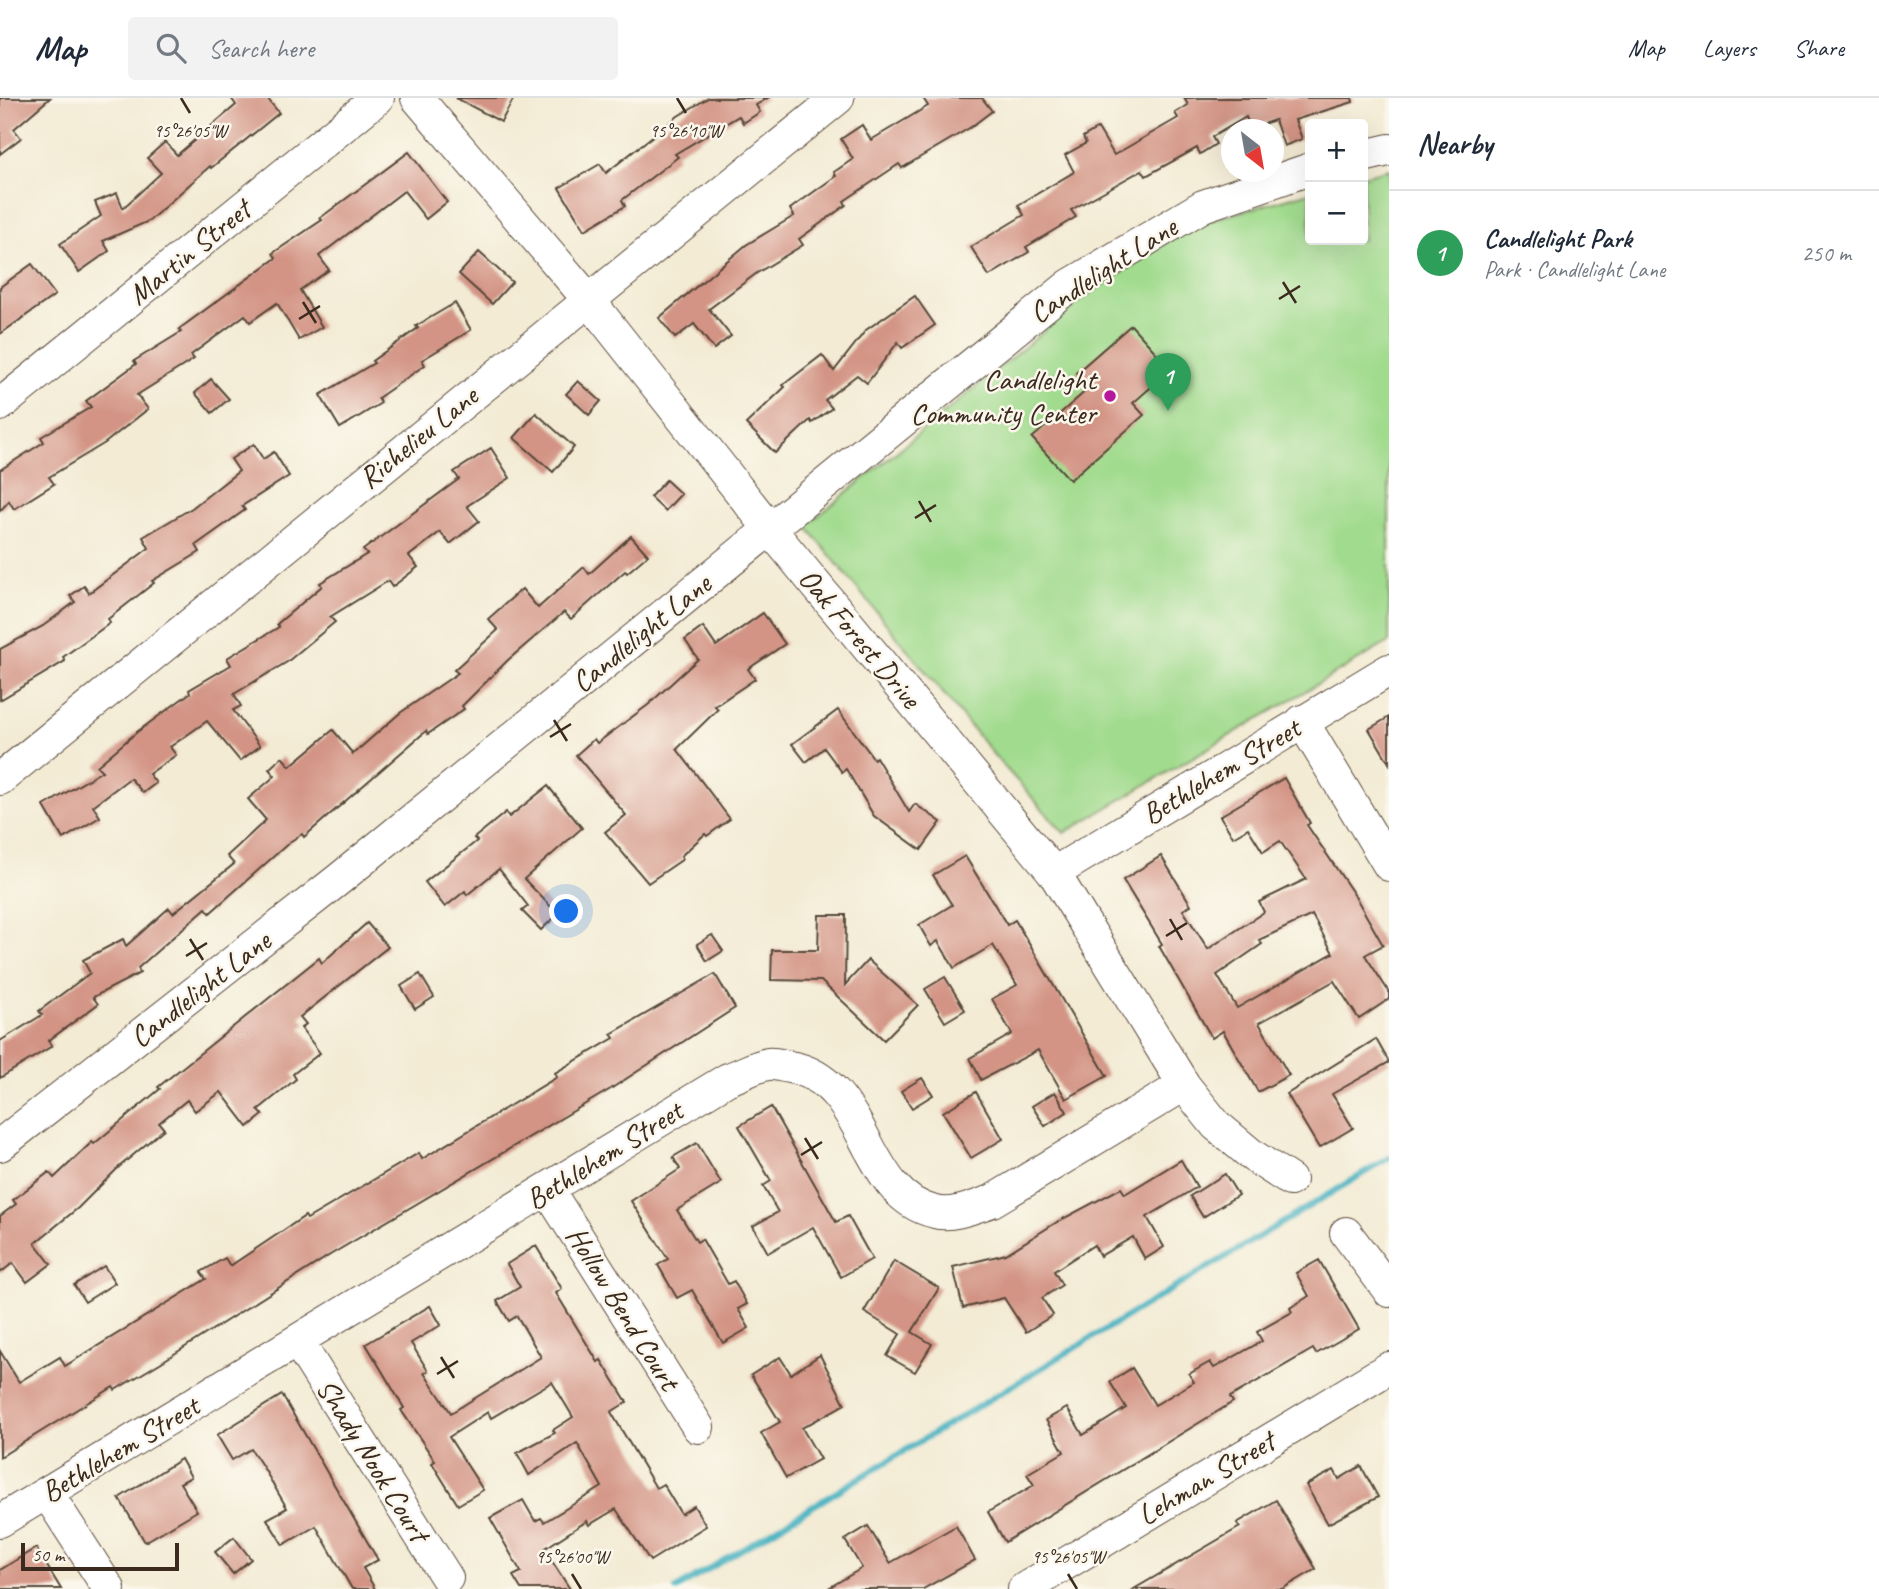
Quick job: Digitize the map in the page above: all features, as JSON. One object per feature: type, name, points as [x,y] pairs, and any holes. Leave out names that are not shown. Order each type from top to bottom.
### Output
[{"type":"street","name":"Martin Street","points":[[0,405],[378,98]]},
{"type":"street","name":"Oak Forest Drive","points":[[417,98],[588,299],[769,528],[1054,873],[1184,1085],[1216,1125],[1253,1156],[1290,1180]]},
{"type":"street","name":"Richelieu Lane","points":[[0,779],[838,98]]},
{"type":"street","points":[[1368,155],[1389,149]]},
{"type":"street","name":"Candlelight Lane","points":[[0,1145],[338,880],[1070,285],[1203,206],[1305,171]]},
{"type":"street","name":"Bethlehem Street","points":[[1054,873],[1389,670]]},
{"type":"street","points":[[1302,721],[1389,865]]},
{"type":"street","name":"Bethlehem Street","points":[[0,1521],[728,1079],[769,1064],[800,1068],[826,1082],[844,1101],[892,1185],[909,1199],[935,1213],[960,1211],[992,1201],[1184,1085]]},
{"type":"street","name":"Hollow Bend Court","points":[[548,1190],[698,1427]]},
{"type":"street","points":[[1346,1233],[1389,1290]]},
{"type":"street","name":"Shady Nook Court","points":[[298,1342],[447,1578]]},
{"type":"street","name":"Lehman Street","points":[[1024,1589],[1389,1368]]},
{"type":"street","points":[[47,1493],[109,1589]]},
{"type":"green space","points":[[1389,169],[1389,642],[1064,833],[993,754],[806,526],[1087,296],[1191,226],[1305,193],[1305,245],[1368,245],[1368,175]]},
{"type":"building","points":[[0,98],[50,98],[14,129],[21,138],[0,154]]},
{"type":"building","points":[[231,98],[267,98],[279,113],[211,168],[210,166],[149,221],[103,241],[109,251],[79,272],[60,244],[101,216],[95,202],[117,193],[123,208],[161,173],[147,158],[165,142],[177,155],[236,105]]},
{"type":"building","points":[[456,98],[514,98],[501,122]]},
{"type":"building","points":[[708,98],[768,98],[756,105],[760,112],[743,123],[739,116],[675,154],[678,157],[622,200],[625,206],[585,230],[559,188],[600,164],[606,173],[678,116]]},
{"type":"building","points":[[923,98],[982,98],[992,111],[971,127],[902,168],[899,164],[844,201],[846,205],[799,239],[803,245],[757,273],[709,309],[731,336],[714,349],[694,324],[675,338],[659,318],[746,245],[794,216],[790,209],[836,176],[834,172],[853,159],[841,139],[862,125],[871,140],[928,106]]},
{"type":"building","points":[[1184,98],[1352,98],[1353,102],[1295,120],[1302,139],[1284,146],[1284,119],[1221,119],[1221,132],[1212,137],[1216,144],[1200,154],[1197,148],[1146,176],[1142,170],[1071,210],[1076,217],[1026,247],[1029,252],[989,276],[971,247],[1024,215],[1018,205],[1074,172],[1065,155],[1086,143],[1083,137],[1098,128],[1114,155],[1178,118],[1175,113],[1188,105]]},
{"type":"building","points":[[409,152],[447,202],[426,219],[404,191],[319,256],[329,270],[300,290],[322,327],[299,340],[277,303],[250,322],[245,315],[191,355],[194,359],[137,395],[148,409],[105,443],[49,477],[54,484],[14,509],[9,501],[0,511],[0,470],[44,442],[41,437],[91,407],[86,401],[136,364],[134,361],[181,332],[179,329],[276,258],[273,253],[322,220],[320,218]]},
{"type":"building","points":[[479,252],[512,282],[492,304],[459,274]]},
{"type":"building","points":[[32,264],[55,295],[0,334],[0,287]]},
{"type":"building","points":[[915,296],[935,325],[902,348],[898,342],[867,383],[857,375],[825,400],[832,408],[812,423],[810,420],[775,453],[746,424],[785,387],[783,385],[822,355],[834,371],[866,330]]},
{"type":"building","points":[[455,303],[471,330],[422,360],[425,365],[378,398],[381,403],[340,428],[320,395],[374,363],[372,361],[418,328],[416,326]]},
{"type":"building","name":"Candlelight Community Center","points":[[1131,325],[1167,365],[1154,376],[1158,381],[1133,403],[1144,415],[1070,480],[1032,438],[1088,389],[1076,373]]},
{"type":"building","points":[[211,379],[229,399],[212,413],[195,393]]},
{"type":"building","points":[[578,381],[601,401],[589,415],[566,394]]},
{"type":"building","points":[[536,413],[574,447],[553,472],[514,438]]},
{"type":"building","points":[[254,444],[263,459],[274,452],[289,476],[242,506],[245,510],[196,545],[200,552],[152,581],[154,583],[108,619],[110,623],[63,657],[65,661],[0,700],[0,649],[43,626],[75,602],[70,596],[84,586],[89,593],[149,548],[143,537],[192,508],[239,471],[231,459]]},
{"type":"building","points":[[491,448],[510,478],[467,506],[479,521],[450,544],[440,532],[409,556],[418,567],[392,587],[388,581],[330,617],[335,622],[287,662],[234,694],[241,706],[233,710],[260,746],[240,761],[207,721],[170,747],[176,755],[149,774],[156,783],[143,793],[130,778],[93,806],[100,817],[63,839],[44,806],[102,771],[97,766],[137,732],[190,693],[189,690],[231,665],[227,658],[279,627],[277,624],[322,586],[320,583],[367,554],[363,550],[459,479],[454,472]]},
{"type":"building","points":[[666,480],[681,494],[665,511],[650,497]]},
{"type":"building","points":[[631,536],[648,555],[627,573],[625,571],[571,619],[564,612],[508,660],[462,706],[464,709],[428,734],[426,731],[304,837],[302,834],[291,841],[210,913],[206,908],[138,968],[140,973],[93,997],[98,1004],[48,1041],[52,1046],[0,1078],[0,1041],[42,1015],[39,1011],[90,973],[83,960],[123,939],[126,946],[169,908],[173,913],[234,864],[227,856],[266,820],[248,799],[275,776],[269,769],[282,757],[290,766],[333,730],[353,754],[400,713],[458,673],[454,670],[498,630],[488,619],[522,589],[538,608],[584,567],[589,574]]},
{"type":"building","points":[[763,613],[785,644],[748,669],[755,679],[715,706],[718,709],[677,749],[730,819],[707,836],[705,834],[681,856],[683,859],[648,883],[605,832],[626,815],[576,755],[594,739],[597,743],[648,705],[698,659],[685,640],[703,627],[716,646]]},
{"type":"building","points":[[838,710],[874,759],[876,757],[909,812],[915,804],[941,822],[921,850],[874,816],[846,769],[842,772],[824,748],[806,762],[792,744]]},
{"type":"building","points":[[1389,717],[1389,763],[1369,729]]},
{"type":"building","points":[[1284,778],[1310,823],[1307,825],[1355,896],[1383,945],[1365,955],[1389,992],[1389,999],[1359,1019],[1334,981],[1259,1023],[1289,1075],[1258,1092],[1223,1031],[1212,1038],[1159,946],[1162,944],[1123,880],[1161,856],[1191,905],[1183,910],[1208,949],[1264,912],[1259,902],[1306,879],[1280,841],[1263,852],[1248,828],[1233,837],[1220,816]],"holes":[[[1312,915],[1333,953],[1237,1008],[1217,975],[1262,944],[1259,940]]]},
{"type":"building","points":[[548,786],[582,828],[524,879],[558,914],[541,930],[522,911],[528,906],[499,869],[467,895],[465,891],[445,907],[425,882],[477,841],[474,838],[506,812],[509,817]]},
{"type":"building","points":[[965,856],[1007,925],[1015,920],[1107,1076],[1066,1099],[1038,1050],[981,1080],[970,1058],[1012,1034],[992,999],[1017,985],[993,945],[954,968],[938,941],[931,946],[919,925],[952,905],[933,875]]},
{"type":"building","points":[[819,915],[846,915],[845,985],[868,960],[918,1005],[884,1040],[821,981],[771,980],[772,950],[818,950]]},
{"type":"building","points":[[367,923],[388,947],[300,1017],[306,1024],[301,1028],[320,1053],[293,1074],[296,1079],[258,1110],[263,1115],[248,1127],[221,1092],[195,1111],[187,1100],[159,1123],[164,1129],[119,1167],[78,1208],[35,1243],[51,1264],[27,1282],[13,1263],[0,1273],[0,1216],[16,1204],[13,1200],[49,1172],[54,1178],[92,1142],[94,1144],[160,1089],[158,1087],[319,958],[322,963]]},
{"type":"building","points":[[712,935],[723,951],[707,961],[697,944]]},
{"type":"building","points":[[420,974],[434,997],[415,1009],[401,986]]},
{"type":"building","points":[[715,974],[735,1008],[609,1090],[330,1255],[160,1363],[115,1390],[113,1387],[0,1457],[0,1351],[19,1382],[60,1357],[65,1366],[206,1279],[201,1272],[225,1258],[230,1266],[305,1216],[307,1219],[419,1153],[422,1159],[557,1077],[555,1073],[614,1038],[611,1034]]},
{"type":"building","points":[[945,977],[965,1010],[945,1022],[925,989]]},
{"type":"building","points":[[1376,1039],[1389,1062],[1332,1094],[1353,1128],[1319,1148],[1287,1094]]},
{"type":"building","points":[[922,1078],[933,1095],[912,1108],[901,1091]]},
{"type":"building","points":[[976,1092],[1003,1139],[971,1158],[943,1112]]},
{"type":"building","points":[[1055,1092],[1067,1112],[1045,1126],[1032,1106]]},
{"type":"building","points":[[771,1107],[836,1222],[848,1216],[872,1259],[841,1277],[813,1227],[768,1253],[753,1226],[778,1212],[763,1186],[771,1181],[739,1126]]},
{"type":"building","points":[[697,1143],[721,1183],[677,1210],[697,1242],[702,1239],[728,1284],[734,1281],[747,1304],[738,1309],[749,1328],[723,1343],[692,1290],[677,1298],[658,1265],[668,1259],[631,1201],[680,1169],[673,1157]]},
{"type":"building","points":[[1181,1160],[1197,1187],[1147,1217],[1164,1247],[1145,1259],[1133,1237],[1100,1256],[1094,1245],[1054,1271],[1062,1285],[1042,1298],[1053,1315],[1026,1332],[1004,1298],[963,1308],[953,1267],[1006,1254],[1057,1222],[1121,1188],[1125,1194]]},
{"type":"building","points":[[1225,1174],[1238,1195],[1203,1217],[1190,1196]]},
{"type":"building","points":[[536,1246],[562,1289],[556,1293],[598,1362],[601,1360],[627,1402],[611,1412],[656,1488],[663,1484],[681,1514],[694,1506],[706,1526],[650,1561],[616,1509],[589,1525],[587,1521],[544,1549],[570,1589],[521,1589],[513,1576],[521,1572],[490,1518],[523,1500],[535,1521],[541,1518],[544,1522],[602,1487],[577,1443],[529,1475],[517,1453],[555,1433],[553,1430],[573,1417],[552,1382],[491,1418],[488,1412],[449,1437],[483,1490],[458,1505],[432,1463],[435,1461],[401,1410],[404,1408],[366,1344],[430,1306],[441,1325],[411,1343],[428,1371],[424,1373],[451,1413],[541,1357],[517,1316],[509,1321],[497,1301],[520,1287],[507,1264]]},
{"type":"building","points":[[1319,1260],[1359,1329],[1316,1354],[1313,1349],[1230,1397],[1233,1402],[1005,1542],[988,1512],[1034,1485],[1027,1474],[1064,1452],[1046,1420],[1067,1408],[1083,1435],[1126,1408],[1110,1382],[1132,1368],[1155,1405],[1194,1382],[1189,1374],[1210,1362],[1214,1368],[1262,1341],[1257,1332],[1292,1312],[1290,1308],[1309,1296],[1296,1273]]},
{"type":"building","points":[[894,1261],[939,1288],[912,1332],[932,1344],[915,1372],[887,1356],[900,1334],[864,1312]]},
{"type":"building","points":[[104,1266],[115,1283],[85,1302],[74,1285]]},
{"type":"building","points":[[820,1355],[845,1404],[802,1428],[820,1459],[786,1478],[761,1433],[780,1422],[751,1375],[780,1357],[791,1374]]},
{"type":"building","points":[[282,1395],[378,1560],[363,1568],[375,1589],[352,1589],[316,1526],[283,1545],[267,1519],[287,1508],[263,1467],[251,1449],[232,1460],[217,1435]]},
{"type":"building","points":[[181,1459],[191,1477],[180,1483],[197,1511],[145,1542],[119,1498]]},
{"type":"building","points":[[1361,1466],[1378,1497],[1328,1524],[1306,1485],[1334,1470],[1339,1479]]},
{"type":"building","points":[[1276,1500],[1316,1569],[1282,1589],[1134,1589],[1240,1527],[1237,1523]]},
{"type":"building","points":[[868,1526],[890,1563],[956,1526],[975,1560],[923,1589],[827,1589],[862,1568],[845,1540]]},
{"type":"building","points":[[234,1537],[251,1559],[233,1574],[215,1552]]},
{"type":"building","points":[[36,1548],[61,1589],[0,1589],[0,1570]]},
{"type":"waterway","points":[[676,1589],[1389,1158]]},
{"type":"place","name":"Candlelight Community Center","points":[[1110,396]]},
{"type":"place","name":"Candlelight Park","points":[[1168,411]]}]
